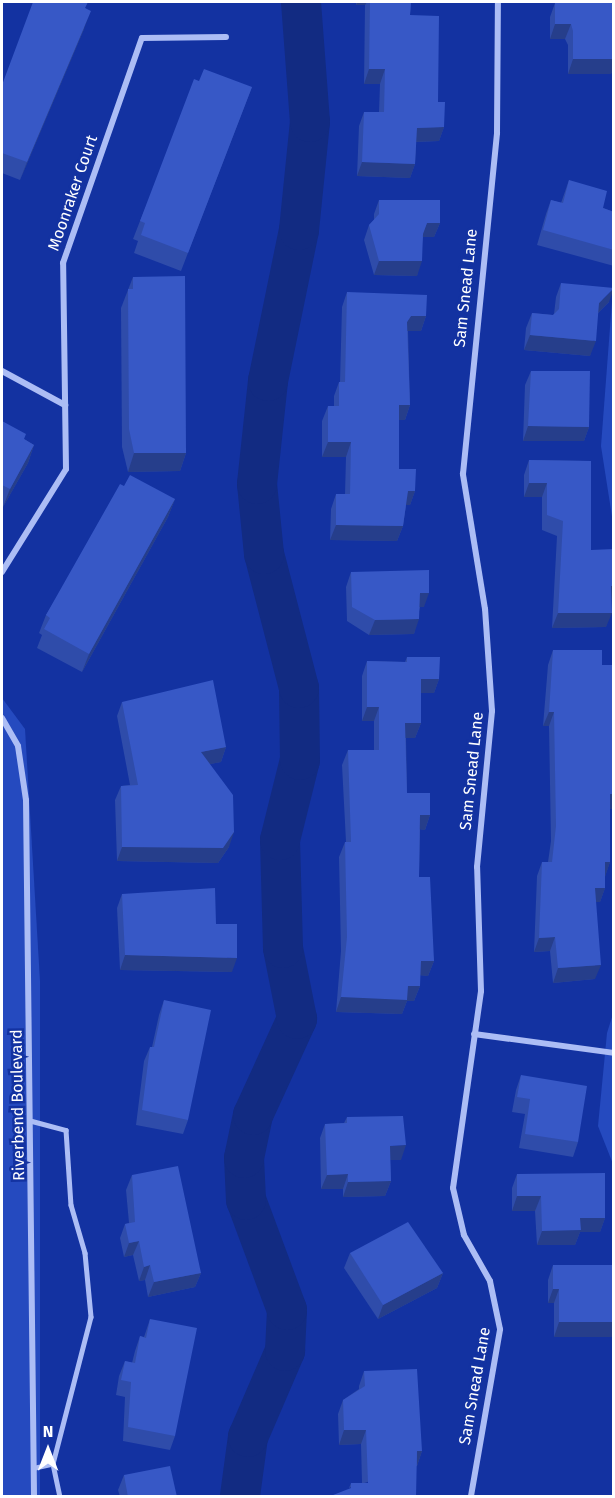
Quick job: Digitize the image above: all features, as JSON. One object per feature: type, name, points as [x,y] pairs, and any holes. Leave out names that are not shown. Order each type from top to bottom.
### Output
[{"type":"street","name":"Sam Snead Lane","points":[[471,1497],[500,1329],[490,1281],[464,1235],[453,1188],[481,974],[480,814],[492,701],[485,609],[463,474],[497,133],[498,2]]},
{"type":"street","name":"Moonraker Court","points":[[2,572],[66,469],[63,263],[142,38],[226,37]]},
{"type":"street","points":[[2,371],[65,405]]},
{"type":"street","name":"Riverbend Boulevard","points":[[2,718],[18,746],[26,800],[32,1120],[34,1497]]},
{"type":"street","points":[[474,1034],[614,1053]]},
{"type":"lane","points":[[32,1120],[66,1130],[71,1205],[85,1253],[91,1317],[53,1464],[60,1497]]},
{"type":"lane","points":[[35,1468],[53,1464]]},
{"type":"shaded area","points":[[613,288],[613,523],[601,446]]},
{"type":"shaded area","points":[[2,698],[25,729],[40,981],[40,1496],[2,1496]]},
{"type":"shaded area","points":[[613,1014],[613,1164],[598,1126],[607,1033]]},
{"type":"building","points":[[33,2],[88,2],[85,8],[91,11],[27,162],[2,153],[2,85]]},
{"type":"building","points":[[370,2],[411,2],[410,15],[439,16],[438,102],[445,102],[444,127],[417,128],[415,164],[362,162],[364,112],[384,112],[385,69],[369,69]]},
{"type":"building","points":[[555,3],[614,3],[614,59],[573,59],[571,24],[555,24]]},
{"type":"building","points":[[204,69],[252,87],[188,253],[141,235],[145,223],[140,221],[194,79],[199,81]]},
{"type":"building","points":[[569,180],[607,191],[603,208],[614,212],[614,250],[543,230],[551,200],[563,203]]},
{"type":"building","points":[[379,200],[440,200],[440,223],[427,223],[423,234],[422,261],[379,261],[369,225],[379,214]]},
{"type":"building","points":[[185,276],[186,453],[134,453],[129,429],[128,289],[133,289],[133,277]]},
{"type":"building","points":[[561,283],[614,288],[599,303],[596,341],[530,335],[532,313],[553,315],[559,309]]},
{"type":"building","points":[[347,292],[427,295],[426,316],[411,316],[407,322],[410,405],[399,405],[399,469],[416,469],[415,491],[408,491],[403,526],[336,525],[336,494],[350,494],[351,442],[328,442],[328,406],[339,406],[339,382],[345,382]]},
{"type":"building","points":[[531,371],[590,371],[589,427],[528,426]]},
{"type":"building","points":[[2,421],[26,434],[24,439],[34,445],[10,489],[2,485]]},
{"type":"building","points":[[529,460],[591,461],[591,550],[614,549],[614,586],[611,586],[612,613],[558,613],[563,521],[547,515],[547,483],[529,483]]},
{"type":"building","points":[[130,475],[175,499],[89,654],[44,629],[50,618],[46,615],[120,484],[124,486]]},
{"type":"building","points":[[429,570],[429,593],[420,593],[419,619],[375,620],[352,607],[351,572]]},
{"type":"building","points":[[553,650],[602,650],[602,665],[614,665],[614,794],[610,794],[610,862],[605,862],[605,888],[595,888],[601,965],[558,968],[555,937],[539,938],[542,862],[552,862],[556,826],[554,712],[549,712]]},
{"type":"building","points":[[407,657],[440,657],[439,679],[421,679],[421,723],[405,723],[407,793],[430,793],[430,815],[420,815],[419,877],[430,877],[434,961],[421,961],[420,986],[408,986],[407,1000],[341,997],[347,937],[345,842],[351,842],[348,750],[379,750],[379,707],[367,707],[367,661],[407,662]]},
{"type":"building","points":[[213,680],[226,747],[201,752],[233,795],[234,832],[223,848],[122,847],[121,786],[138,785],[122,702]]},
{"type":"building","points":[[215,888],[216,924],[237,924],[237,958],[125,955],[122,894]]},
{"type":"building","points":[[164,1000],[211,1010],[188,1120],[142,1110],[150,1047],[154,1047]]},
{"type":"building","points":[[521,1075],[587,1086],[578,1142],[525,1134],[530,1099],[517,1097]]},
{"type":"building","points":[[403,1116],[406,1145],[390,1146],[391,1181],[348,1182],[348,1174],[327,1175],[325,1124],[347,1123],[347,1117]]},
{"type":"building","points":[[178,1166],[201,1273],[154,1282],[150,1265],[144,1267],[139,1241],[129,1243],[125,1224],[135,1222],[132,1175]]},
{"type":"building","points":[[605,1173],[605,1218],[580,1218],[581,1230],[542,1231],[541,1196],[517,1196],[517,1174]]},
{"type":"building","points":[[408,1222],[443,1273],[383,1305],[350,1253]]},
{"type":"building","points":[[553,1265],[614,1265],[614,1322],[559,1322],[559,1289],[553,1289]]},
{"type":"building","points":[[150,1319],[197,1328],[175,1436],[128,1427],[131,1382],[121,1380],[125,1361],[135,1363],[140,1336],[146,1338]]},
{"type":"building","points":[[417,1369],[422,1451],[417,1451],[416,1497],[328,1497],[351,1488],[351,1483],[368,1483],[366,1430],[344,1430],[343,1400],[365,1386],[364,1371]]},
{"type":"building","points":[[170,1466],[177,1497],[128,1497],[124,1475]]},
{"type":"waterway","points":[[240,1496],[248,1437],[285,1351],[287,1310],[246,1200],[244,1158],[253,1115],[297,1019],[283,948],[280,840],[300,760],[299,688],[264,554],[257,484],[268,381],[299,230],[310,122],[301,2]]}]
